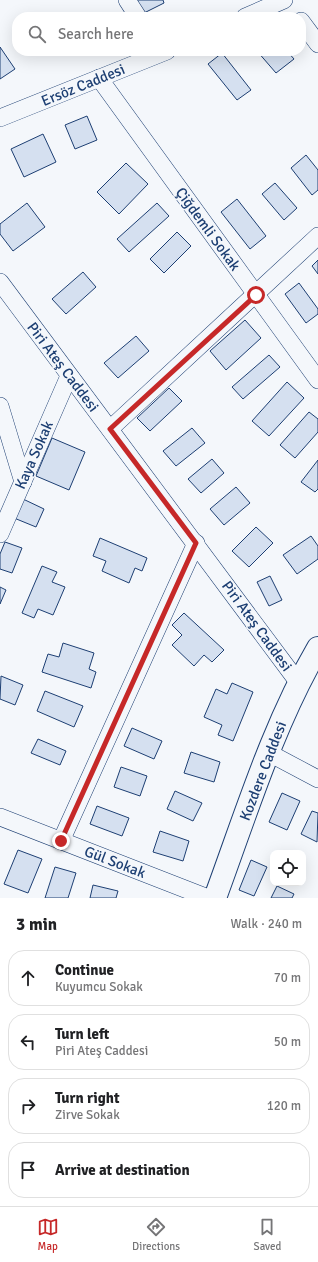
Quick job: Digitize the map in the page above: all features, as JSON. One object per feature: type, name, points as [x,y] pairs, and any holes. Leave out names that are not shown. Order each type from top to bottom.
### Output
[{"type":"street","points":[[127,0],[135,12]]},
{"type":"street","points":[[257,12],[285,0],[294,12]]},
{"type":"street","points":[[306,28],[318,44]]},
{"type":"street","name":"Ersöz Caddesi","points":[[0,118],[153,56]]},
{"type":"street","name":"Çiğdemli Sokak","points":[[99,78],[318,380]]},
{"type":"street","points":[[110,429],[318,236]]},
{"type":"street","name":"Piri Ateş Caddesi","points":[[0,282],[69,376],[196,543],[298,682]]},
{"type":"street","name":"Kaya Sokak","points":[[0,534],[69,376]]},
{"type":"street","points":[[0,406],[22,482]]},
{"type":"street","points":[[61,841],[196,543]]},
{"type":"street","name":"Kozdere Caddesi","points":[[215,898],[269,753],[298,682],[318,648]]},
{"type":"street","points":[[269,753],[318,779]]},
{"type":"street","name":"Gül Sokak","points":[[0,817],[208,898]]},
{"type":"building","points":[[137,0],[163,0],[164,3],[143,12]]},
{"type":"building","points":[[0,47],[15,69],[0,79]]},
{"type":"building","points":[[218,56],[224,56],[251,90],[237,100],[208,64]]},
{"type":"building","points":[[261,56],[291,56],[294,59],[276,73]]},
{"type":"building","points":[[87,116],[97,140],[75,149],[65,125]]},
{"type":"building","points":[[43,134],[56,162],[24,177],[11,149]]},
{"type":"building","points":[[306,155],[318,170],[318,190],[312,195],[291,168]]},
{"type":"building","points":[[126,163],[148,184],[119,214],[97,192]]},
{"type":"building","points":[[275,183],[297,208],[284,220],[262,194]]},
{"type":"building","points":[[237,199],[266,236],[250,249],[221,212]]},
{"type":"building","points":[[27,203],[45,227],[13,251],[0,234],[0,224]]},
{"type":"building","points":[[157,203],[169,216],[129,252],[117,239]]},
{"type":"building","points":[[177,232],[191,246],[164,273],[150,259]]},
{"type":"building","points":[[318,260],[318,274],[312,266]]},
{"type":"building","points":[[83,272],[96,287],[66,314],[52,299]]},
{"type":"building","points":[[299,283],[318,309],[318,314],[306,323],[285,294]]},
{"type":"building","points":[[245,320],[261,338],[226,370],[210,351]]},
{"type":"building","points":[[136,336],[149,351],[118,378],[104,363]]},
{"type":"building","points":[[269,355],[280,367],[243,399],[232,387]]},
{"type":"building","points":[[287,382],[304,398],[269,436],[252,421]]},
{"type":"building","points":[[169,388],[182,401],[150,431],[137,418]]},
{"type":"building","points":[[309,412],[318,419],[318,432],[295,458],[280,445]]},
{"type":"building","points":[[192,428],[205,443],[176,466],[163,451]]},
{"type":"building","points":[[52,438],[85,452],[69,490],[36,476]]},
{"type":"building","points":[[212,459],[224,473],[201,493],[188,479]]},
{"type":"building","points":[[318,460],[318,489],[315,492],[301,482]]},
{"type":"building","points":[[236,487],[250,503],[224,525],[210,509]]},
{"type":"building","points":[[23,499],[44,509],[36,527],[14,518]]},
{"type":"building","points":[[256,527],[273,543],[249,567],[232,551]]},
{"type":"building","points":[[311,536],[318,546],[318,559],[297,574],[283,555]]},
{"type":"building","points":[[100,538],[147,558],[142,571],[135,568],[129,583],[102,571],[106,561],[93,556]]},
{"type":"building","points":[[5,542],[22,548],[12,573],[0,569],[0,554]]},
{"type":"building","points":[[42,566],[57,572],[52,582],[65,587],[53,615],[38,609],[34,618],[22,613]]},
{"type":"building","points":[[270,576],[282,600],[269,606],[257,582]]},
{"type":"building","points":[[0,587],[6,590],[0,604]]},
{"type":"building","points":[[184,613],[224,650],[212,662],[204,655],[194,666],[172,645],[182,635],[172,625]]},
{"type":"building","points":[[63,643],[94,653],[89,669],[96,672],[91,688],[42,672],[48,654],[59,657]]},
{"type":"building","points":[[1,676],[23,685],[15,705],[0,699]]},
{"type":"building","points":[[232,683],[253,692],[233,741],[218,735],[222,725],[204,717],[216,689],[227,694]]},
{"type":"building","points":[[45,691],[83,706],[74,727],[37,711]]},
{"type":"building","points":[[132,728],[162,741],[154,759],[124,746]]},
{"type":"building","points":[[38,739],[66,751],[60,765],[31,753]]},
{"type":"building","points":[[191,752],[220,762],[214,782],[184,773]]},
{"type":"building","points":[[121,767],[147,776],[140,796],[114,787]]},
{"type":"building","points":[[175,791],[202,803],[193,821],[167,809]]},
{"type":"building","points":[[282,793],[300,801],[287,830],[269,822]]},
{"type":"building","points":[[97,806],[129,818],[122,836],[90,824]]},
{"type":"building","points":[[312,811],[318,813],[317,842],[301,834]]},
{"type":"building","points":[[160,831],[189,841],[183,861],[153,852]]},
{"type":"building","points":[[18,850],[42,859],[28,893],[4,884]]},
{"type":"building","points":[[251,860],[267,867],[254,896],[239,890]]},
{"type":"building","points":[[55,867],[76,873],[68,898],[45,898]]},
{"type":"building","points":[[93,885],[118,891],[116,898],[90,898]]},
{"type":"building","points":[[277,886],[294,894],[292,898],[271,898]]},
{"type":"route","points":[[61,841],[196,543],[110,429],[256,295]]}]
